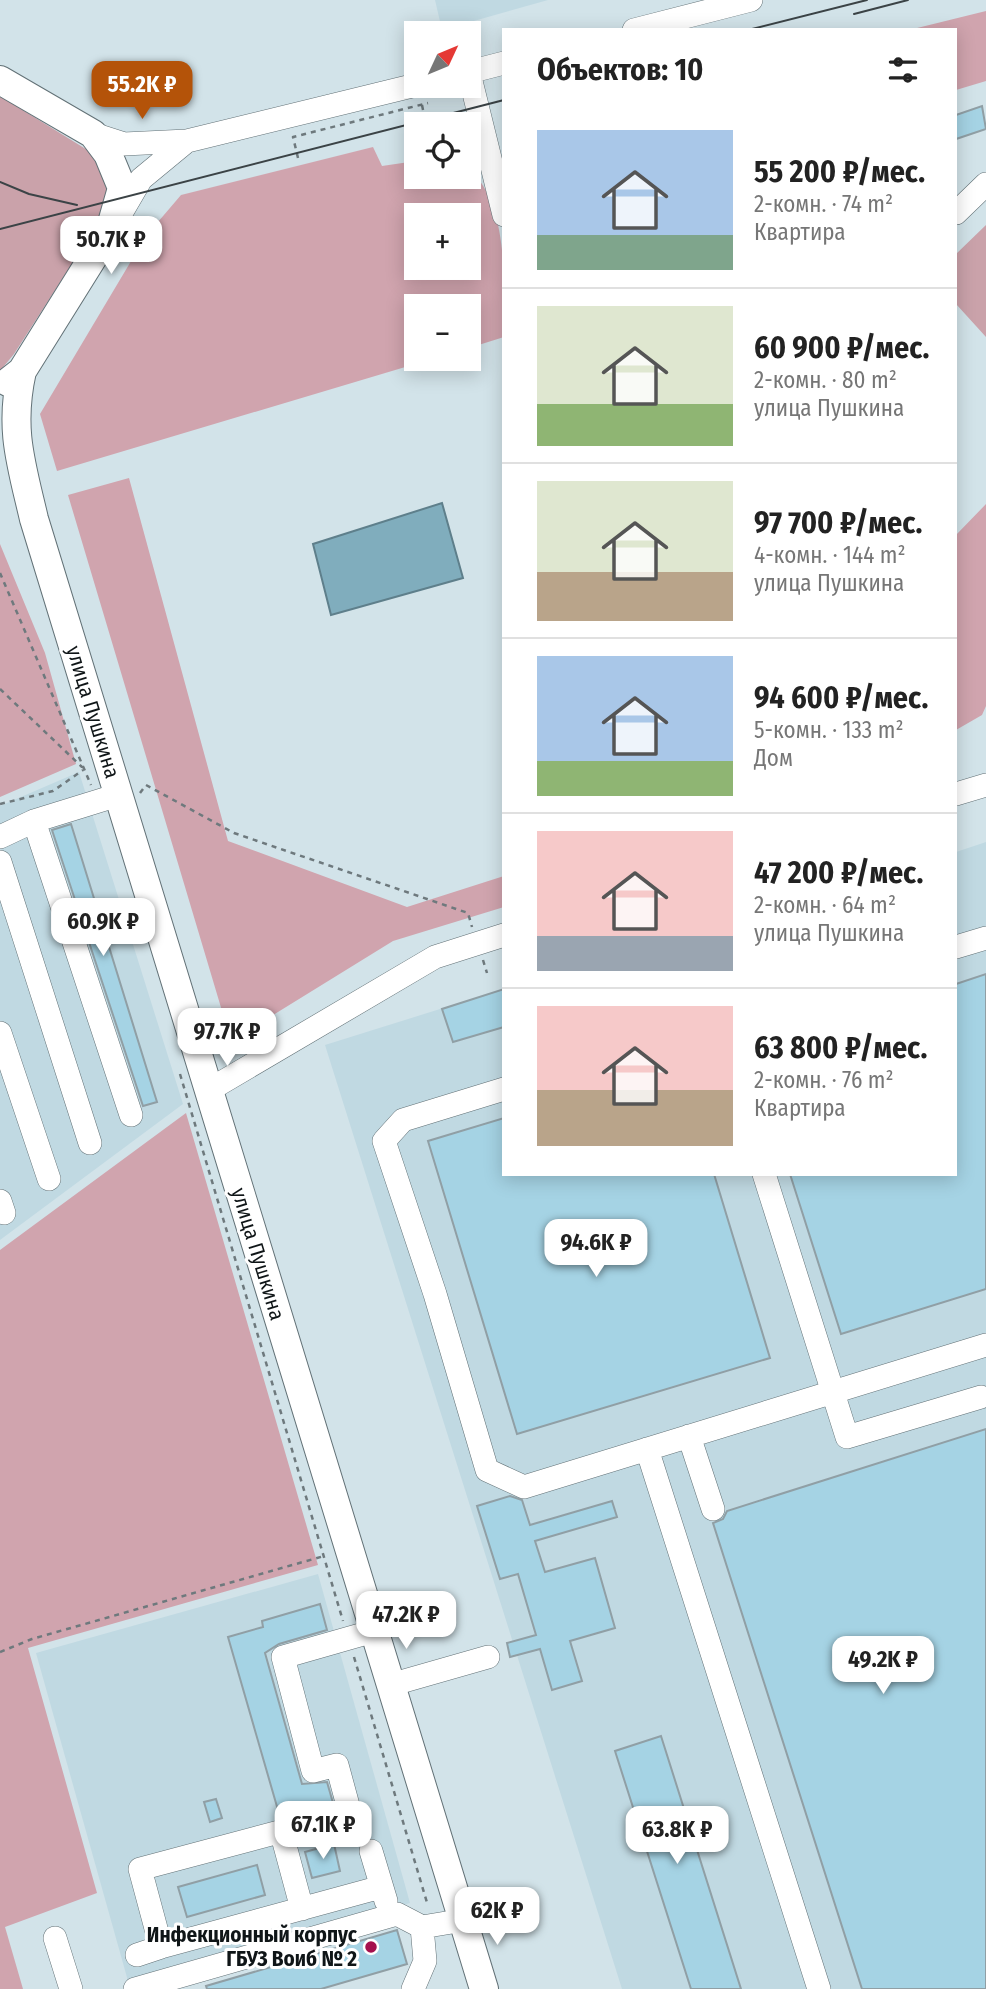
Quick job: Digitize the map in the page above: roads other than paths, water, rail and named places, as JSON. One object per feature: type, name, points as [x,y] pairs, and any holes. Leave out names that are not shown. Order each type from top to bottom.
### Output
[{"type":"main road","name":"улица Пушкина","points":[[0,80],[93,134],[108,154],[122,188],[110,230],[11,379],[15,402],[14,430],[34,519],[112,800],[208,1090],[361,1634],[390,1685],[484,1989]]},
{"type":"main road","name":"улица Пушкина","points":[[0,471],[34,519]]},
{"type":"street","points":[[642,28],[751,0]]},
{"type":"street","points":[[481,69],[502,64]]},
{"type":"street","points":[[93,134],[124,144],[187,141],[422,98]]},
{"type":"street","points":[[475,98],[502,207]]},
{"type":"street","points":[[110,230],[141,179],[187,141]]},
{"type":"street","points":[[957,212],[986,184]]},
{"type":"street","points":[[957,794],[986,785]]},
{"type":"street","points":[[0,837],[34,821],[112,800]]},
{"type":"street","points":[[34,821],[131,1115]]},
{"type":"street","points":[[0,862],[90,1143]]},
{"type":"street","points":[[208,1090],[435,957],[502,936]]},
{"type":"street","points":[[957,947],[986,938]]},
{"type":"street","points":[[0,1033],[48,1179]]},
{"type":"street","points":[[502,1090],[403,1120],[384,1141],[435,1294],[487,1471],[524,1487],[986,1345]]},
{"type":"street","points":[[765,1176],[847,1437],[981,1397]]},
{"type":"street","points":[[689,1436],[713,1509]]},
{"type":"street","points":[[647,1449],[820,1989]]},
{"type":"street","points":[[161,1947],[140,1869],[350,1813],[337,1765],[313,1771],[283,1657],[361,1634]]},
{"type":"street","points":[[390,1685],[488,1657]]},
{"type":"street","points":[[281,1831],[302,1909]]},
{"type":"street","points":[[137,1955],[302,1909],[384,1894],[371,1851]]},
{"type":"street","points":[[135,1989],[397,1914],[428,1926],[464,1920]]},
{"type":"street","points":[[413,1989],[425,1961],[428,1926]]},
{"type":"street","points":[[55,1938],[71,1989]]},
{"type":"water","points":[[442,503],[463,578],[331,615],[313,544]]},
{"type":"tram line","points":[[756,28],[867,0]]},
{"type":"tram line","points":[[854,14],[908,0]]},
{"type":"tram line","points":[[0,229],[502,101]]},
{"type":"tram line","points":[[0,182],[29,194],[77,205]]},
{"type":"place","name":"Инфекционный корпус ГБУЗ Воиб № 2","points":[[371,1947]]}]
